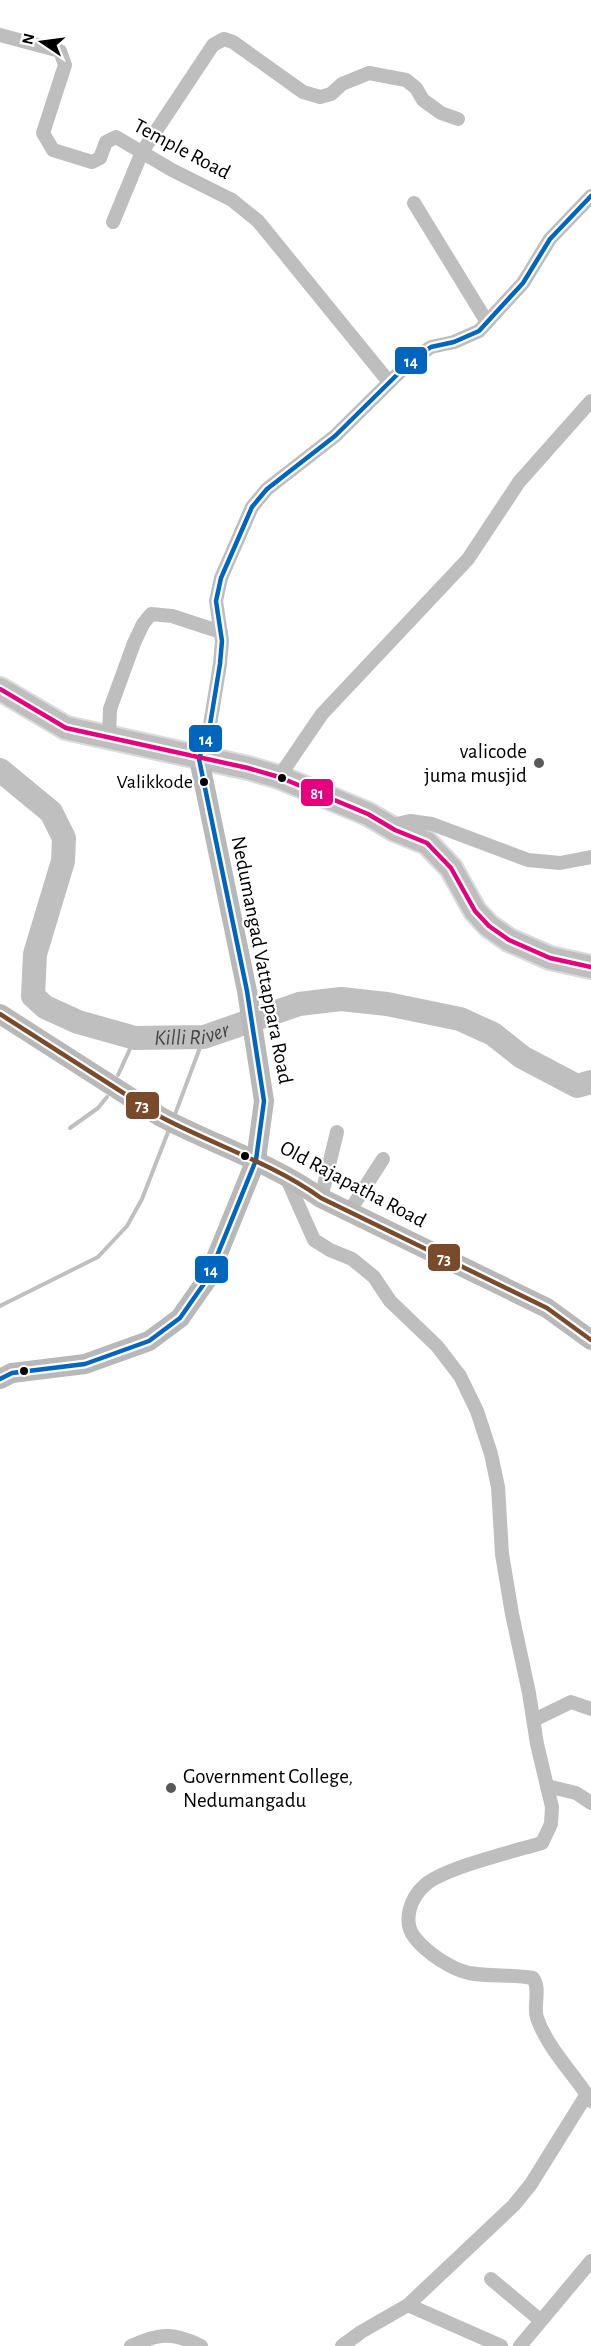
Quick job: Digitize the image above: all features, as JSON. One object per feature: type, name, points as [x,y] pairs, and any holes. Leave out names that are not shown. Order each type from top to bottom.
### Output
[{"type":"main road","points":[[0,688],[66,728],[248,768],[279,777],[368,814],[387,826],[427,843],[451,868],[476,911],[489,926],[509,940],[550,958],[591,967]]},
{"type":"main road","name":"Nedumangad Vattappara Road","points":[[0,1379],[12,1373],[85,1364],[148,1341],[180,1318],[208,1278],[256,1160],[264,1101],[247,991],[199,759]]},
{"type":"main road","name":"Old Rajapatha Road","points":[[0,1014],[161,1117],[256,1160],[321,1198],[547,1308],[591,1341]]},
{"type":"street","name":"Temple Road","points":[[0,35],[60,51],[65,65],[43,133],[53,150],[92,162],[100,158],[106,142],[116,137],[232,200],[258,221],[389,382]]},
{"type":"street","points":[[113,222],[142,152],[213,45],[224,39],[233,42],[303,92],[320,97],[331,94],[342,84],[369,73],[406,80],[416,88],[423,100],[441,113],[458,119]]},
{"type":"street","points":[[199,759],[212,715],[220,664],[221,632],[216,601],[220,578],[252,507],[267,489],[335,436],[413,359],[431,347],[454,342],[479,331],[523,282],[550,239],[591,196]]},
{"type":"street","points":[[414,203],[487,322]]},
{"type":"street","points":[[279,777],[322,714],[468,559],[519,482],[591,400]]},
{"type":"street","points":[[109,738],[110,709],[134,643],[143,624],[151,614],[172,616],[221,632]]},
{"type":"street","points":[[387,826],[410,821],[432,824],[528,860],[560,863],[591,857]]},
{"type":"street","points":[[321,1198],[337,1132]]},
{"type":"street","points":[[349,1212],[383,1159]]},
{"type":"street","points":[[285,1175],[314,1240],[352,1259],[374,1277],[390,1301],[437,1346],[460,1376],[477,1411],[491,1454],[498,1487],[502,1554],[552,1807],[551,1824],[542,1843],[441,1875],[425,1885],[408,1911],[410,1928],[414,1937],[426,1950],[468,1973],[533,1978],[538,1984],[536,2016],[544,2033],[589,2097],[531,2184],[514,2205],[408,2305],[361,2332],[342,2346]]},
{"type":"street","points":[[534,1720],[571,1702],[591,1709]]},
{"type":"street","points":[[547,1786],[576,1793],[591,1803]]},
{"type":"street","points":[[520,2346],[591,2261]]},
{"type":"street","points":[[491,2279],[540,2320]]},
{"type":"street","points":[[408,2305],[501,2346]]},
{"type":"street","points":[[131,2346],[156,2335],[188,2339],[201,2346]]},
{"type":"waterway","name":"Killi River","points":[[0,770],[51,812],[64,838],[63,861],[35,954],[33,996],[45,1007],[78,1022],[135,1038],[204,1037],[299,1004],[341,999],[387,1004],[460,1019],[493,1034],[522,1057],[577,1086],[591,1082]]},
{"type":"waterway","points":[[174,1117],[204,1037]]},
{"type":"waterway","points":[[118,1075],[135,1038]]},
{"type":"waterway","points":[[70,1128],[98,1108],[107,1097]]},
{"type":"waterway","points":[[0,1306],[98,1257],[127,1226],[142,1199],[170,1127]]},
{"type":"transit line","name":"14","points":[[0,1379],[12,1373],[85,1364],[149,1341],[180,1318],[208,1278],[256,1160],[264,1101],[247,991],[199,759],[210,725],[220,664],[222,641],[216,601],[221,578],[252,507],[267,489],[335,436],[413,359],[431,347],[454,342],[479,331],[523,283],[550,239],[591,196]]},
{"type":"transit line","name":"81","points":[[0,689],[66,728],[248,768],[279,777],[368,814],[395,830],[427,843],[451,868],[475,911],[489,926],[509,940],[550,958],[591,967]]},
{"type":"transit line","name":"73","points":[[0,1014],[161,1117],[263,1164],[321,1198],[547,1308],[591,1340]]},
{"type":"place","name":"valicode juma musjid","points":[[539,763]]},
{"type":"place","name":"Valikkode","points":[[204,782]]},
{"type":"place","name":"Government College, Nedumangadu","points":[[171,1788]]}]
